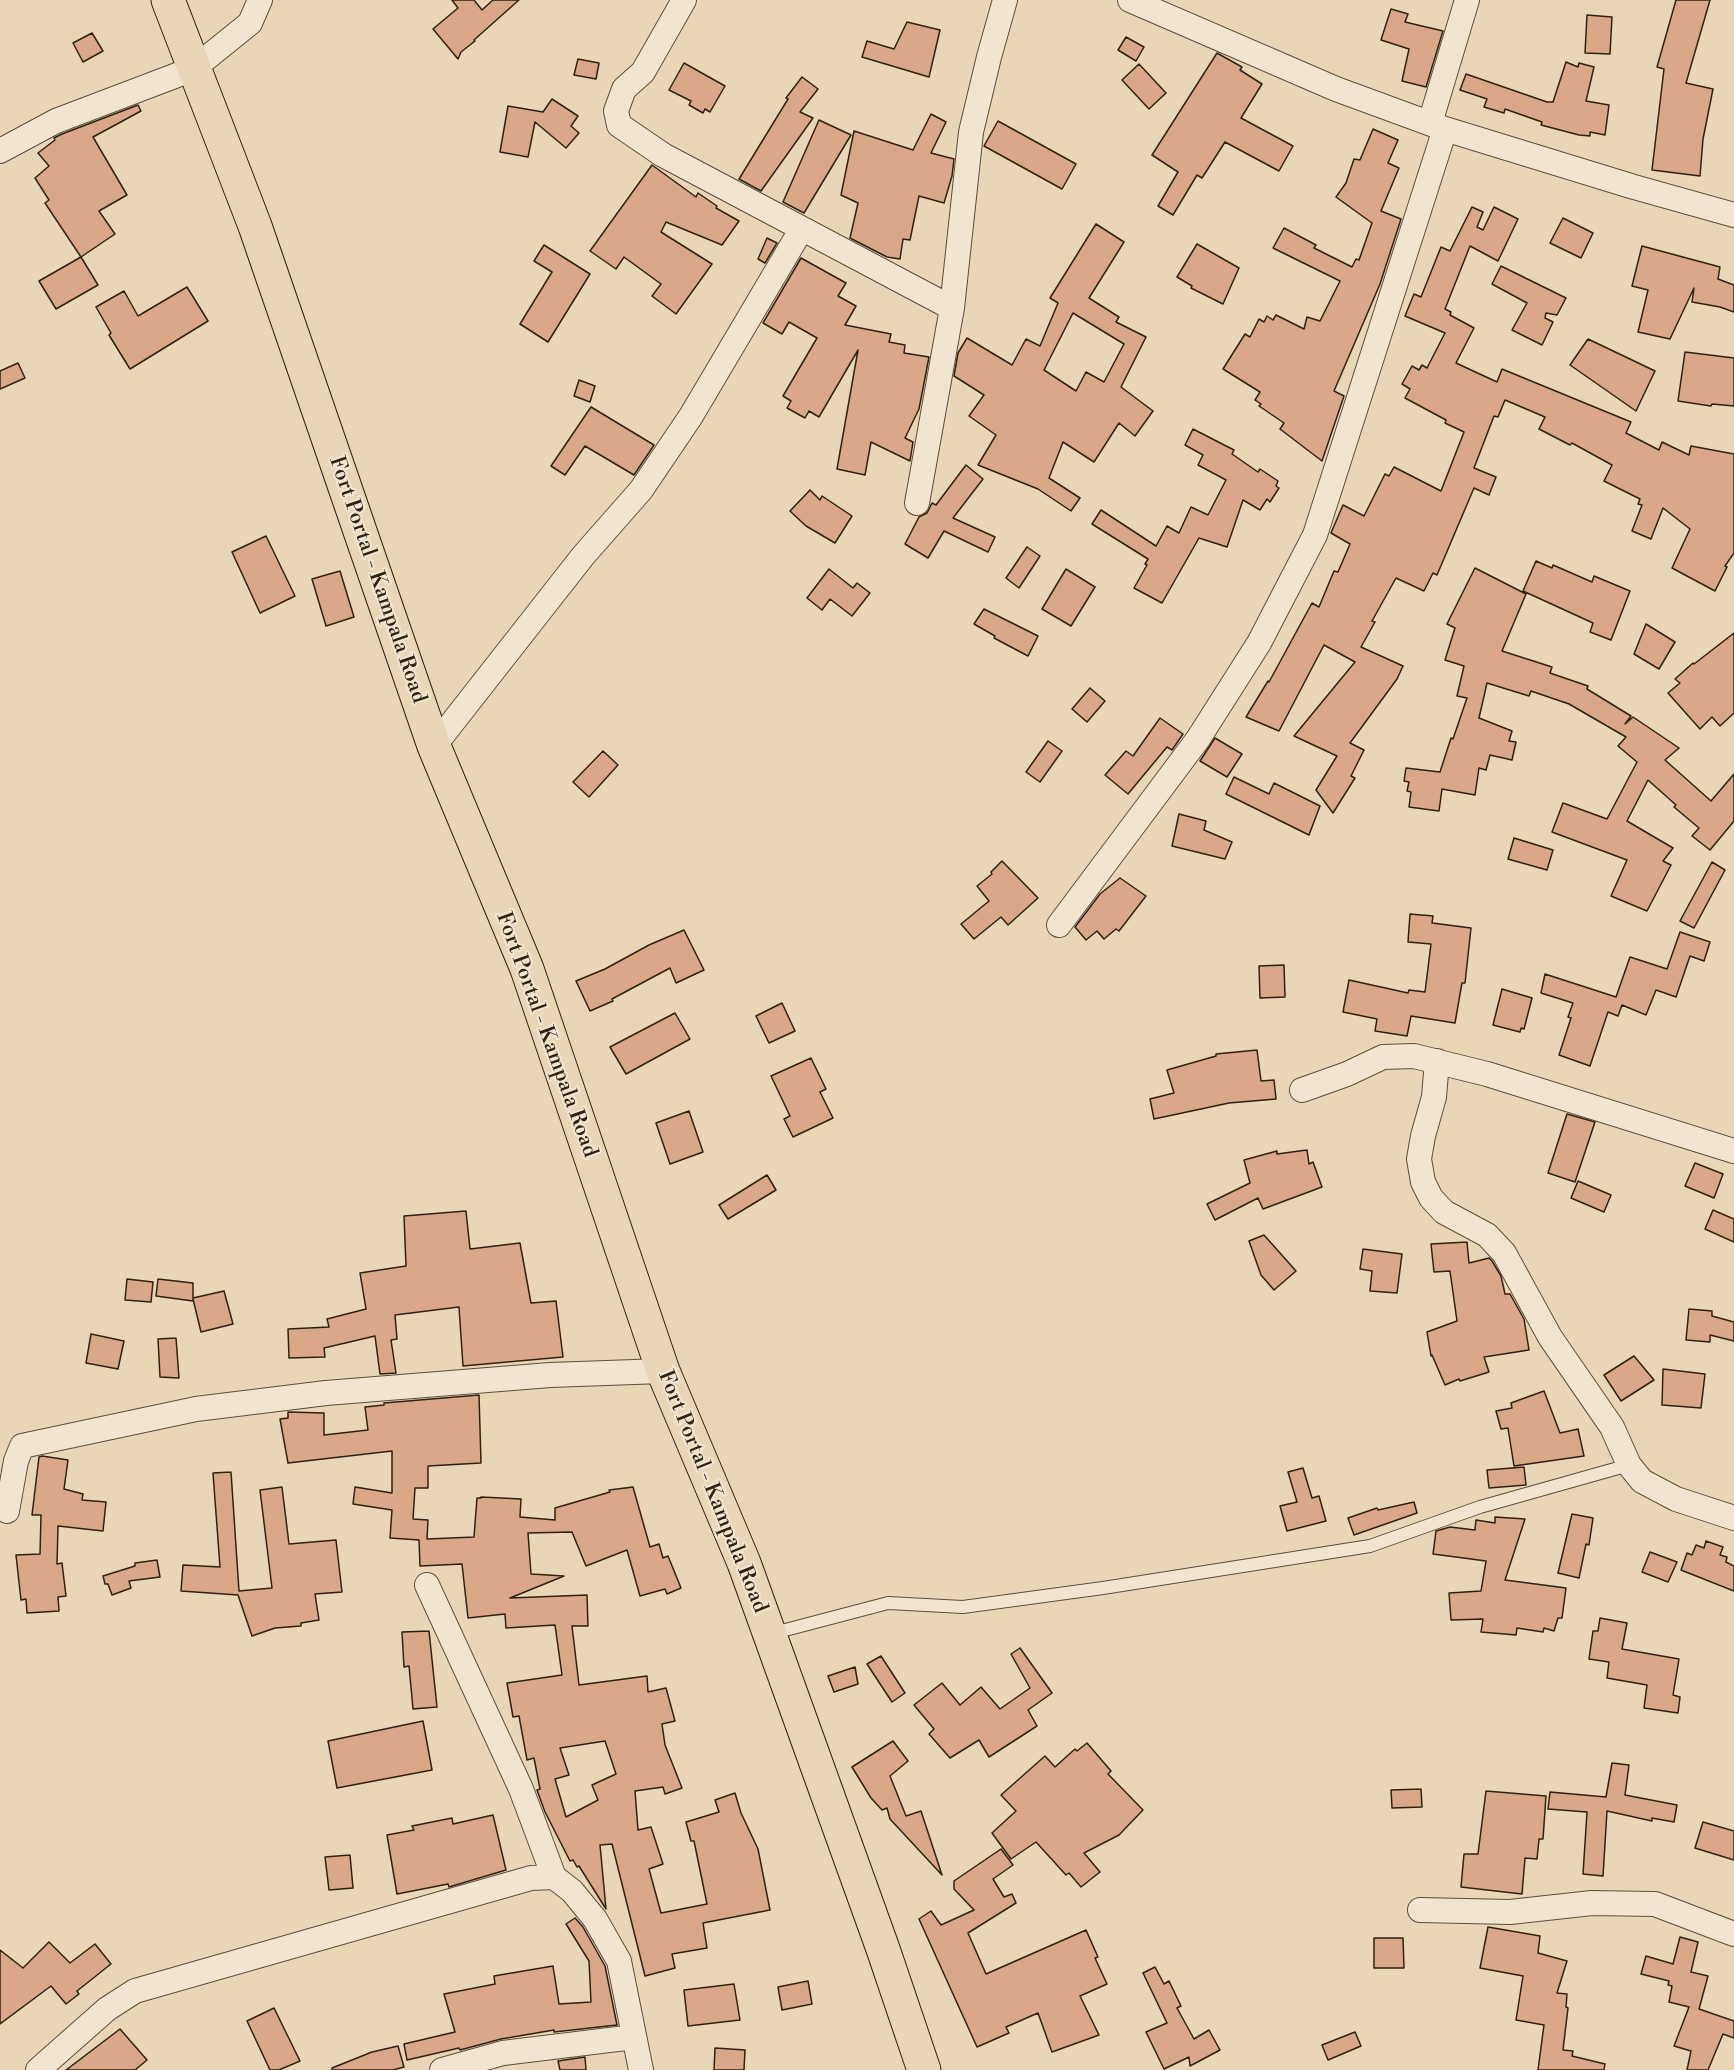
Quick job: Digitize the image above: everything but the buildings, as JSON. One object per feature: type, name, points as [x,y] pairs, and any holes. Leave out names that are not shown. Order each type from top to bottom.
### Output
[{"type":"main road","name":"Fort Portal - Kampala Road","points":[[168,0],[259,238],[434,746],[527,969],[663,1371],[744,1563],[883,1949],[924,2070]]},
{"type":"street","points":[[0,150],[56,121],[193,69],[250,23],[260,0]]},
{"type":"street","points":[[684,0],[643,72],[624,89],[616,111],[619,125],[663,155],[952,308]]},
{"type":"street","points":[[917,503],[952,308],[971,132],[1005,0]]},
{"type":"street","points":[[1130,0],[1336,90],[1438,126],[1634,188],[1734,215]]},
{"type":"street","points":[[1059,925],[1198,739],[1259,643],[1315,535],[1438,126],[1467,0]]},
{"type":"street","points":[[434,746],[583,556],[641,490],[691,416],[801,230]]},
{"type":"street","points":[[1302,1090],[1383,1058],[1414,1056],[1487,1074],[1734,1151]]},
{"type":"street","points":[[1437,1061],[1434,1097],[1419,1159],[1423,1182],[1431,1198],[1444,1212],[1487,1235],[1504,1253],[1550,1337],[1612,1427],[1622,1444],[1629,1465],[1642,1481],[1676,1499],[1734,1518]]},
{"type":"street","points":[[7,1511],[16,1461],[22,1446],[196,1408],[326,1393],[550,1376],[663,1371]]},
{"type":"street","points":[[427,1586],[521,1789],[554,1877],[572,1891],[596,1919],[619,1961],[641,2070]]},
{"type":"street","points":[[38,2070],[107,2009],[135,1991],[531,1878],[554,1877]]},
{"type":"street","points":[[1420,1910],[1510,1912],[1592,1903],[1655,1904],[1734,1934]]},
{"type":"street","points":[[442,2070],[503,2053],[634,2037]]},
{"type":"lane","points":[[769,1634],[888,1603],[963,1607],[1103,1588],[1370,1546],[1480,1507],[1629,1465]]}]
